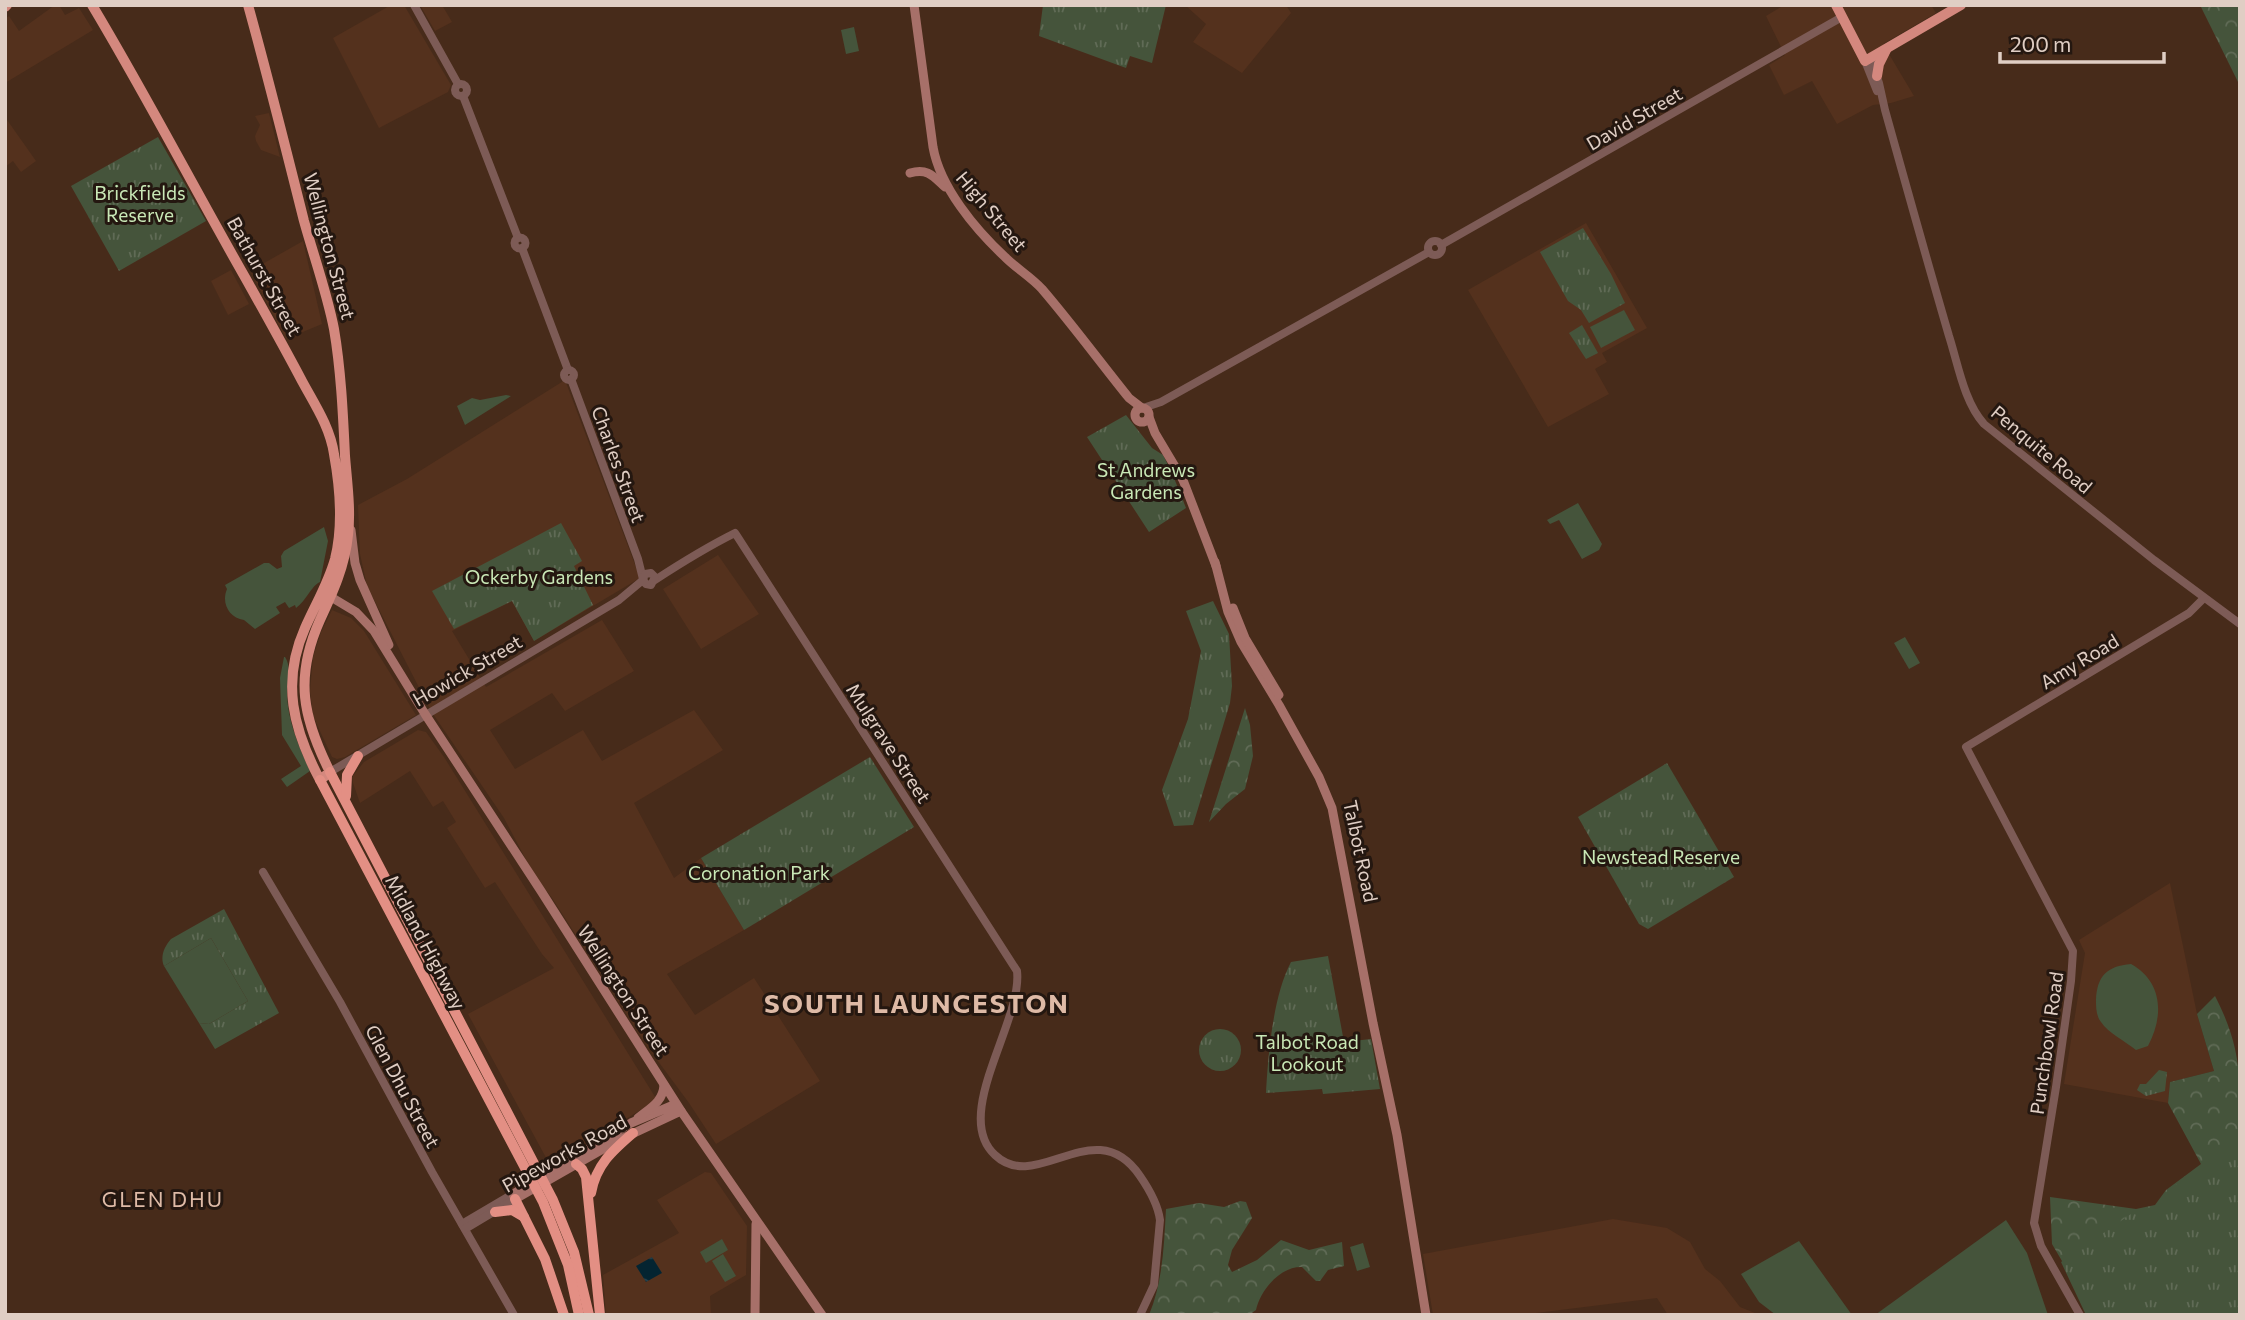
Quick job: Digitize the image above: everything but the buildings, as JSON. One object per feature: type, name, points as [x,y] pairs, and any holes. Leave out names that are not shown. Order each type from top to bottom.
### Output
[{"type":"highway","name":"Bathurst Street","points":[[92,5],[328,429],[335,456],[339,526],[337,548],[327,582]]},
{"type":"highway","name":"Wellington Street","points":[[248,5],[333,326],[344,416],[349,501],[346,551],[331,597]]},
{"type":"highway","points":[[1836,5],[1847,29],[1868,60],[1961,5]]},
{"type":"highway","points":[[1877,76],[1879,64],[1888,48]]},
{"type":"highway","points":[[327,582],[326,591],[331,597]]},
{"type":"highway","name":"Midland Highway","points":[[327,582],[301,638],[294,661],[292,702],[296,725],[320,780],[547,1210],[568,1265],[579,1315]]},
{"type":"highway","name":"Midland Highway","points":[[331,597],[310,647],[303,689],[311,730],[330,772],[553,1200],[574,1252],[589,1315]]},
{"type":"highway","points":[[346,799],[347,775],[359,756]]},
{"type":"highway","name":"Howick Street","points":[[320,780],[330,772]]},
{"type":"highway","points":[[590,1214],[592,1186],[599,1167],[631,1127]]},
{"type":"highway","points":[[576,1164],[585,1173],[600,1315]]},
{"type":"highway","points":[[518,1194],[552,1277],[564,1315]]},
{"type":"highway","points":[[495,1212],[512,1210],[526,1219]]},
{"type":"main road","name":"High Street","points":[[914,5],[935,160],[950,190],[1002,255],[1042,289],[1143,414]]},
{"type":"main road","points":[[910,173],[928,171],[950,190]]},
{"type":"main road","name":"Talbot Road","points":[[1143,414],[1183,480],[1245,644],[1319,777],[1332,808],[1397,1135],[1426,1315]]},
{"type":"main road","name":"Wellington Street","points":[[349,501],[355,563],[360,580],[404,679]]},
{"type":"main road","name":"Wellington Street","points":[[331,597],[369,623],[425,715],[678,1107],[822,1315]]},
{"type":"main road","points":[[631,1127],[660,1100],[664,1085]]},
{"type":"main road","name":"Pipeworks Road","points":[[518,1194],[631,1127],[678,1107]]},
{"type":"main road","name":"Pipeworks Road","points":[[518,1194],[530,1184],[570,1164],[576,1164],[631,1127]]},
{"type":"main road","points":[[755,1315],[756,1222]]},
{"type":"street","name":"Charles Street","points":[[414,5],[458,84],[454,89],[455,93],[459,97],[463,96],[518,238],[514,245],[522,248],[568,370],[564,377],[571,379],[638,559],[649,578]]},
{"type":"street","name":"David Street","points":[[1143,414],[1429,252],[1433,255],[1439,254],[1441,244],[1842,18]]},
{"type":"street","name":"Penquite Road","points":[[1868,60],[1877,76],[1956,359],[1978,417],[2051,478],[2240,624]]},
{"type":"street","name":"Penquite Road","points":[[1868,60],[1885,110]]},
{"type":"street","name":"Howick Street","points":[[330,772],[632,592],[649,578],[735,533]]},
{"type":"street","name":"Mulgrave Street","points":[[735,533],[1017,971],[1013,1004],[982,1103],[984,1140],[996,1157],[1014,1165],[1032,1165],[1099,1149],[1114,1152],[1133,1165],[1146,1184],[1160,1220],[1154,1285],[1140,1315]]},
{"type":"street","name":"Amy Road","points":[[1966,747],[2189,613],[2204,598]]},
{"type":"street","name":"Punchbowl Road","points":[[1966,747],[2073,951],[2054,1100],[2034,1217],[2038,1240],[2080,1315]]},
{"type":"street","name":"Glen Dhu Street","points":[[263,873],[334,991],[514,1315]]},
{"type":"street","name":"Pipeworks Road","points":[[464,1226],[518,1194]]},
{"type":"street","name":"Pipeworks Road","points":[[464,1226],[495,1212],[518,1194]]},
{"type":"shaded area","points":[[55,5],[59,5],[65,15],[79,8],[93,30],[5,83],[5,19],[9,16],[19,31]]},
{"type":"shaded area","points":[[391,5],[404,5],[451,85],[448,92],[379,128],[333,38]]},
{"type":"shaded area","points":[[420,5],[442,5],[452,22],[435,31]]},
{"type":"shaded area","points":[[1185,5],[1286,5],[1291,13],[1242,73],[1193,42],[1206,24]]},
{"type":"shaded area","points":[[1784,5],[1931,5],[1936,13],[1883,44],[1914,96],[1873,105],[1837,124],[1812,81],[1784,95],[1769,65],[1785,55],[1766,16]]},
{"type":"shaded area","points":[[269,113],[280,157],[261,150],[256,141],[255,136],[260,125],[255,116]]},
{"type":"shaded area","points":[[5,117],[36,161],[21,172],[13,161],[5,167]]},
{"type":"shaded area","points":[[1586,223],[1647,328],[1602,353],[1607,362],[1595,369],[1609,394],[1548,427],[1468,290]]},
{"type":"shaded area","points":[[303,241],[322,324],[286,339],[250,271]]},
{"type":"shaded area","points":[[231,270],[249,304],[228,315],[211,281]]},
{"type":"shaded area","points":[[565,380],[640,578],[534,641],[512,601],[452,631],[486,687],[602,620],[634,671],[565,711],[552,693],[490,730],[515,769],[583,730],[602,761],[694,710],[723,750],[634,803],[674,878],[701,858],[744,930],[667,974],[695,1015],[754,978],[820,1081],[716,1144],[649,1049],[552,898],[533,873],[504,818],[431,711],[367,586],[360,554],[358,505],[407,479]]},
{"type":"shaded area","points":[[718,555],[759,614],[701,649],[663,589]]},
{"type":"shaded area","points":[[332,610],[351,618],[364,631],[416,715],[345,757],[337,759],[332,757],[313,716],[310,691],[313,657]]},
{"type":"shaded area","points":[[418,730],[426,732],[444,757],[657,1100],[550,1165],[468,1014],[554,968],[495,882],[485,888],[447,828],[456,822],[443,801],[433,807],[410,771],[360,803],[353,783],[352,777],[364,762]]},
{"type":"shaded area","points":[[2170,883],[2197,1014],[2214,1071],[2170,1082],[2168,1103],[2064,1084],[2085,953],[2079,940]]},
{"type":"shaded area","points":[[705,1172],[711,1173],[747,1226],[746,1275],[710,1296],[711,1315],[606,1315],[603,1275],[679,1233],[657,1200]]},
{"type":"shaded area","points":[[1613,1219],[1667,1228],[1690,1242],[1705,1269],[1720,1281],[1740,1307],[1760,1315],[1668,1315],[1657,1298],[1519,1315],[1433,1315],[1423,1254]]},
{"type":"green space","points":[[1043,5],[1166,5],[1152,63],[1130,56],[1126,68],[1039,36]]},
{"type":"green space","points":[[2200,5],[2240,5],[2240,86]]},
{"type":"green space","points":[[854,27],[859,51],[846,54],[841,30]]},
{"type":"green space","name":"Brickfields Reserve","points":[[158,137],[206,221],[119,271],[71,186]]},
{"type":"green space","points":[[1583,228],[1625,303],[1589,323],[1581,310],[1568,301],[1540,252]]},
{"type":"green space","points":[[1624,310],[1635,330],[1601,348],[1590,327]]},
{"type":"green space","points":[[1582,325],[1598,353],[1586,359],[1569,333]]},
{"type":"green space","points":[[511,396],[465,425],[457,406],[472,398],[480,400]]},
{"type":"green space","name":"St Andrews Gardens","points":[[1126,415],[1152,448],[1163,455],[1186,508],[1149,532],[1087,437]]},
{"type":"green space","points":[[1578,503],[1602,544],[1599,550],[1582,559],[1559,520],[1550,524],[1547,520]]},
{"type":"green space","name":"Ockerby Gardens","points":[[561,523],[582,561],[574,566],[593,605],[534,641],[512,601],[454,629],[432,591]]},
{"type":"green space","points":[[324,527],[328,541],[320,582],[300,605],[289,608],[285,602],[276,607],[280,613],[255,629],[230,613],[225,599],[225,585],[264,563],[277,569],[282,567],[281,556],[284,551]]},
{"type":"green space","points":[[1213,601],[1229,634],[1232,686],[1230,703],[1193,825],[1174,826],[1162,790],[1188,719],[1201,651],[1186,611]]},
{"type":"green space","points":[[1905,637],[1920,663],[1909,669],[1894,643]]},
{"type":"green space","points":[[284,657],[289,670],[289,715],[310,771],[287,787],[281,779],[301,766],[282,735],[280,678]]},
{"type":"green space","points":[[1245,708],[1250,725],[1253,756],[1245,789],[1209,822]]},
{"type":"green space","name":"Coronation Park","points":[[870,757],[914,827],[744,930],[701,858]]},
{"type":"green space","name":"Newstead Reserve","points":[[1667,763],[1734,877],[1648,929],[1639,924],[1578,817]]},
{"type":"green space","points":[[224,909],[279,1013],[215,1049],[199,1023],[209,1024],[248,1001],[211,938],[164,966],[163,956],[171,939]]},
{"type":"green space","points":[[211,938],[248,1001],[209,1024],[199,1023],[164,966]]},
{"type":"green space","name":"Talbot Road Lookout","points":[[1328,956],[1344,1042],[1371,1039],[1380,1089],[1323,1094],[1322,1089],[1266,1093],[1276,1008],[1291,962]]},
{"type":"green space","points":[[2131,964],[2149,980],[2158,1000],[2157,1023],[2153,1035],[2148,1046],[2136,1050],[2104,1026],[2098,1017],[2096,1006],[2097,992],[2105,974],[2116,967]]},
{"type":"green space","points":[[2215,996],[2233,1040],[2240,1086],[2240,1315],[2089,1307],[2052,1244],[2050,1197],[2136,1209],[2155,1205],[2166,1190],[2201,1164],[2168,1103],[2170,1082],[2214,1071],[2197,1014]]},
{"type":"green space","points":[[1220,1029],[1235,1035],[1241,1050],[1235,1065],[1220,1071],[1205,1065],[1199,1050],[1205,1035]]},
{"type":"green space","points":[[2159,1070],[2167,1072],[2165,1091],[2146,1096],[2137,1090],[2140,1084],[2146,1084]]},
{"type":"green space","points":[[2240,1143],[2240,1315],[2086,1315],[2061,1262],[2131,1214],[2148,1213],[2160,1204],[2168,1190]]},
{"type":"green space","points":[[1240,1201],[1246,1202],[1252,1218],[1232,1250],[1228,1265],[1232,1272],[1257,1260],[1281,1240],[1309,1250],[1342,1242],[1344,1266],[1328,1270],[1320,1281],[1316,1281],[1302,1267],[1286,1271],[1272,1281],[1256,1310],[1249,1315],[1149,1315],[1160,1276],[1166,1209],[1199,1203],[1224,1207]]},
{"type":"green space","points":[[2006,1220],[2027,1253],[2048,1315],[1875,1315]]},
{"type":"green space","points":[[722,1239],[728,1250],[706,1263],[700,1252]]},
{"type":"green space","points":[[1799,1241],[1852,1315],[1776,1315],[1759,1302],[1741,1274]]},
{"type":"green space","points":[[1363,1243],[1370,1267],[1357,1271],[1350,1247]]},
{"type":"green space","points":[[723,1254],[736,1276],[725,1282],[712,1261]]},
{"type":"water","points":[[652,1257],[662,1273],[646,1282],[636,1266]]},
{"type":"district","name":"SOUTH LAUNCESTON","points":[[917,1002]]},
{"type":"district","name":"GLEN DHU","points":[[163,1198]]}]
